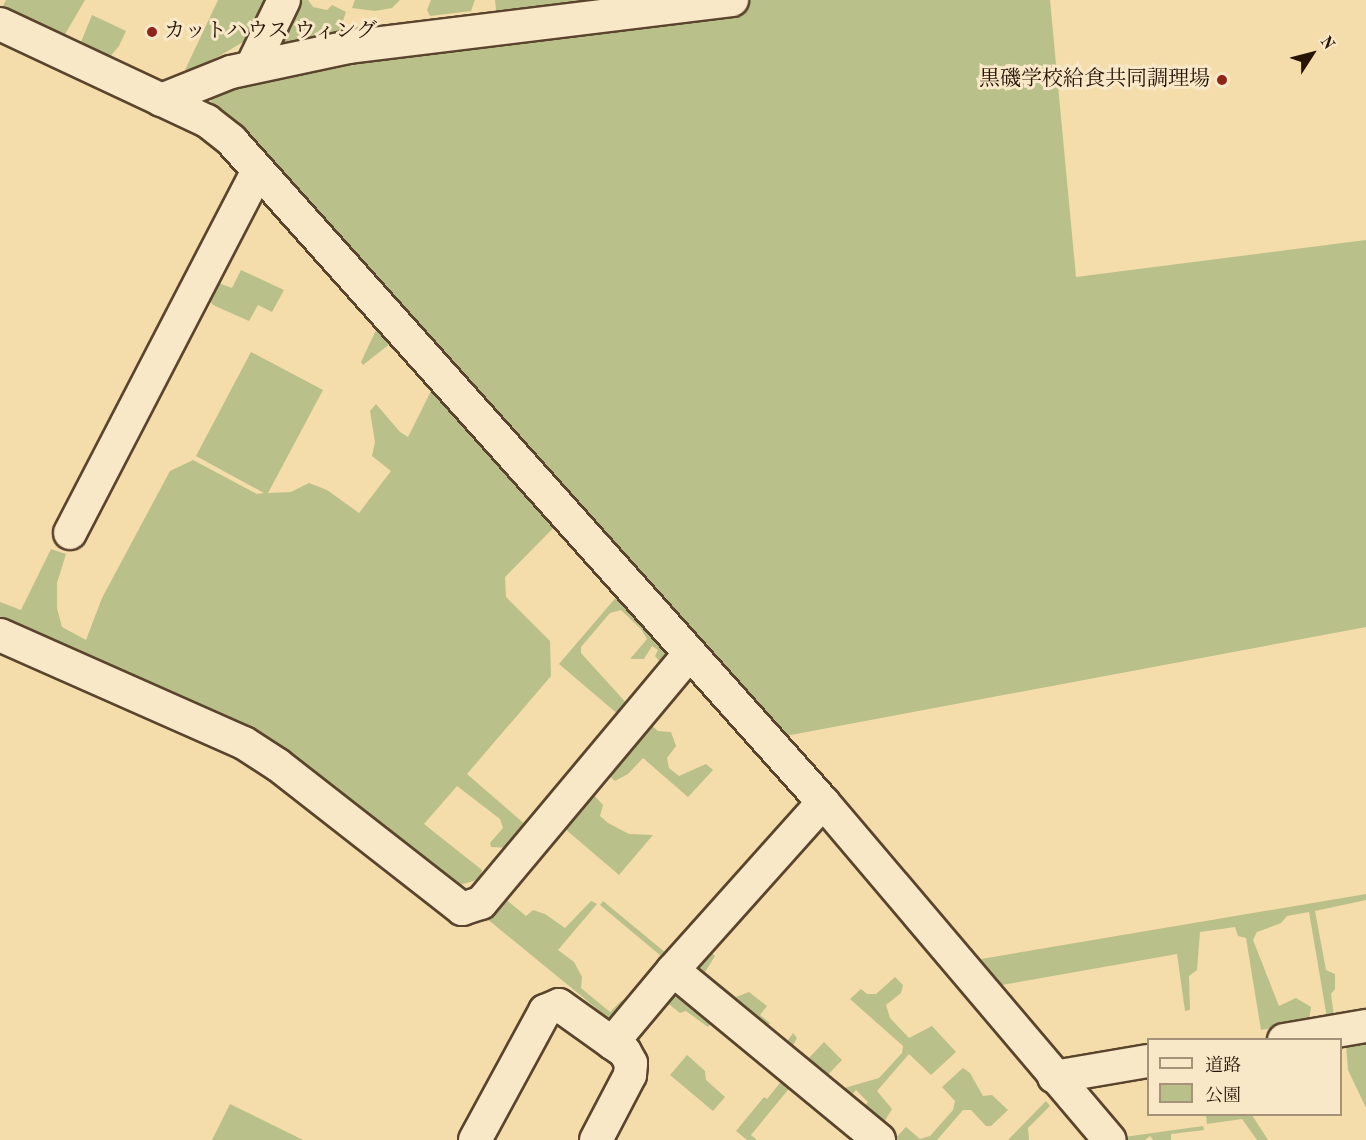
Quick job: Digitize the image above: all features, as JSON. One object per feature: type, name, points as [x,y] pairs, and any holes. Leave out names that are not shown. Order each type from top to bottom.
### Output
[{"type":"street","points":[[252,66],[284,0]]},
{"type":"street","points":[[161,100],[252,66],[349,47],[732,0]]},
{"type":"street","points":[[0,24],[207,122],[231,140],[823,802],[967,969],[1054,1077],[1110,1140]]},
{"type":"street","points":[[70,533],[258,171]]},
{"type":"street","points":[[0,635],[244,743],[278,765],[462,909],[482,903],[690,654]]},
{"type":"street","points":[[612,1043],[673,970],[823,802]]},
{"type":"street","points":[[673,970],[879,1140]]},
{"type":"street","points":[[476,1140],[545,1011],[559,1005],[625,1052],[631,1063],[630,1076],[597,1139]]},
{"type":"street","points":[[1296,1038],[1366,1026]]},
{"type":"street","points":[[1054,1077],[1147,1061]]},
{"type":"green space","points":[[6,0],[85,0],[64,36],[51,39],[5,15],[3,6]]},
{"type":"green space","points":[[218,0],[273,0],[256,40],[243,42],[199,68],[185,70]]},
{"type":"green space","points":[[296,0],[308,0],[313,7],[327,10],[332,5],[346,12],[339,32],[283,43],[278,40]]},
{"type":"green space","points":[[355,0],[400,0],[392,8],[375,11],[352,8]]},
{"type":"green space","points":[[431,0],[475,0],[471,11],[430,16],[427,10]]},
{"type":"green space","points":[[495,0],[1050,0],[1076,277],[1366,240],[1366,627],[780,737],[571,510],[505,577],[506,597],[550,641],[551,676],[467,774],[527,826],[510,848],[491,847],[490,843],[503,828],[500,819],[457,786],[424,824],[482,870],[480,879],[456,886],[97,666],[90,657],[0,618],[0,602],[21,610],[51,549],[66,554],[57,583],[57,608],[62,627],[86,640],[102,598],[170,471],[193,460],[257,494],[264,493],[196,456],[251,352],[323,390],[268,493],[291,492],[309,483],[327,490],[359,513],[391,471],[372,456],[375,442],[370,411],[376,404],[400,432],[408,437],[432,389],[403,352],[391,343],[363,365],[361,362],[376,330],[383,325],[220,119],[209,97],[217,86],[499,36]]},
{"type":"green space","points":[[92,15],[126,31],[119,46],[104,64],[77,52]]},
{"type":"green space","points":[[241,270],[284,290],[272,312],[258,305],[249,321],[213,305],[206,295],[213,281],[232,288]]},
{"type":"green space","points":[[618,595],[668,651],[662,664],[655,656],[658,650],[652,646],[644,659],[630,659],[647,639],[641,629],[621,610],[610,613],[581,647],[581,653],[629,706],[620,716],[559,664]]},
{"type":"green space","points":[[651,725],[658,731],[671,732],[676,746],[667,758],[669,768],[679,776],[706,764],[713,770],[688,797],[643,758],[628,774],[615,781],[607,774]]},
{"type":"green space","points":[[592,793],[603,805],[600,816],[608,823],[629,834],[653,835],[619,875],[564,828]]},
{"type":"green space","points":[[1366,894],[1366,900],[1315,911],[1326,970],[1335,974],[1335,989],[1331,994],[1334,1017],[1327,1018],[1309,912],[1287,916],[1281,923],[1257,932],[1253,940],[1279,1006],[1296,998],[1311,1007],[1309,1021],[1261,1030],[1246,938],[1238,936],[1235,927],[1200,932],[1197,970],[1189,976],[1190,1010],[1185,1011],[1177,954],[1002,985],[981,959]]},
{"type":"green space","points":[[503,897],[526,916],[533,910],[545,914],[565,928],[591,901],[597,904],[558,950],[574,962],[582,977],[581,988],[610,1012],[621,1001],[626,999],[630,1003],[619,1017],[607,1017],[486,918]]},
{"type":"green space","points":[[603,901],[666,953],[693,919],[698,922],[667,961],[600,905]]},
{"type":"green space","points":[[710,951],[715,956],[705,972],[736,997],[749,992],[767,1006],[760,1015],[770,1023],[763,1031],[702,982],[700,967]]},
{"type":"green space","points":[[895,977],[903,985],[901,993],[886,1005],[890,1018],[909,1038],[932,1026],[956,1052],[931,1075],[909,1054],[877,1091],[892,1109],[881,1127],[861,1111],[868,1102],[856,1090],[846,1102],[841,1089],[879,1078],[902,1053],[903,1046],[850,999],[861,989],[867,994],[876,994]]},
{"type":"green space","points":[[686,991],[716,1018],[708,1027],[686,1011],[680,1013],[666,1002],[673,994]]},
{"type":"green space","points":[[793,1033],[797,1038],[791,1049],[807,1060],[824,1042],[842,1060],[822,1081],[782,1049]]},
{"type":"green space","points":[[1366,1041],[1366,1108],[1348,1070],[1346,1045]]},
{"type":"green space","points":[[687,1055],[705,1071],[706,1080],[725,1097],[713,1111],[670,1075]]},
{"type":"green space","points":[[963,1068],[970,1073],[983,1096],[992,1095],[1008,1110],[991,1126],[986,1126],[971,1110],[963,1110],[937,1140],[894,1140],[906,1127],[920,1139],[930,1136],[953,1110],[955,1101],[942,1087]]},
{"type":"green space","points":[[784,1078],[792,1085],[751,1135],[757,1140],[747,1140],[736,1131],[764,1097],[767,1099]]},
{"type":"green space","points":[[1046,1101],[1050,1106],[1028,1128],[1029,1140],[1008,1140]]},
{"type":"green space","points":[[230,1104],[303,1140],[212,1140]]},
{"type":"green space","points":[[1206,1116],[1253,1116],[1268,1140],[1257,1140],[1242,1119],[1207,1124]]},
{"type":"green space","points":[[1203,1126],[1204,1130],[1171,1134],[1171,1140],[1153,1140],[1150,1136],[1145,1140],[1126,1140],[1124,1137]]},
{"type":"place","name":"カットハウス ウィング","points":[[152,32]]},
{"type":"place","name":"黒磯学校給食共同調理場","points":[[1222,80]]}]
